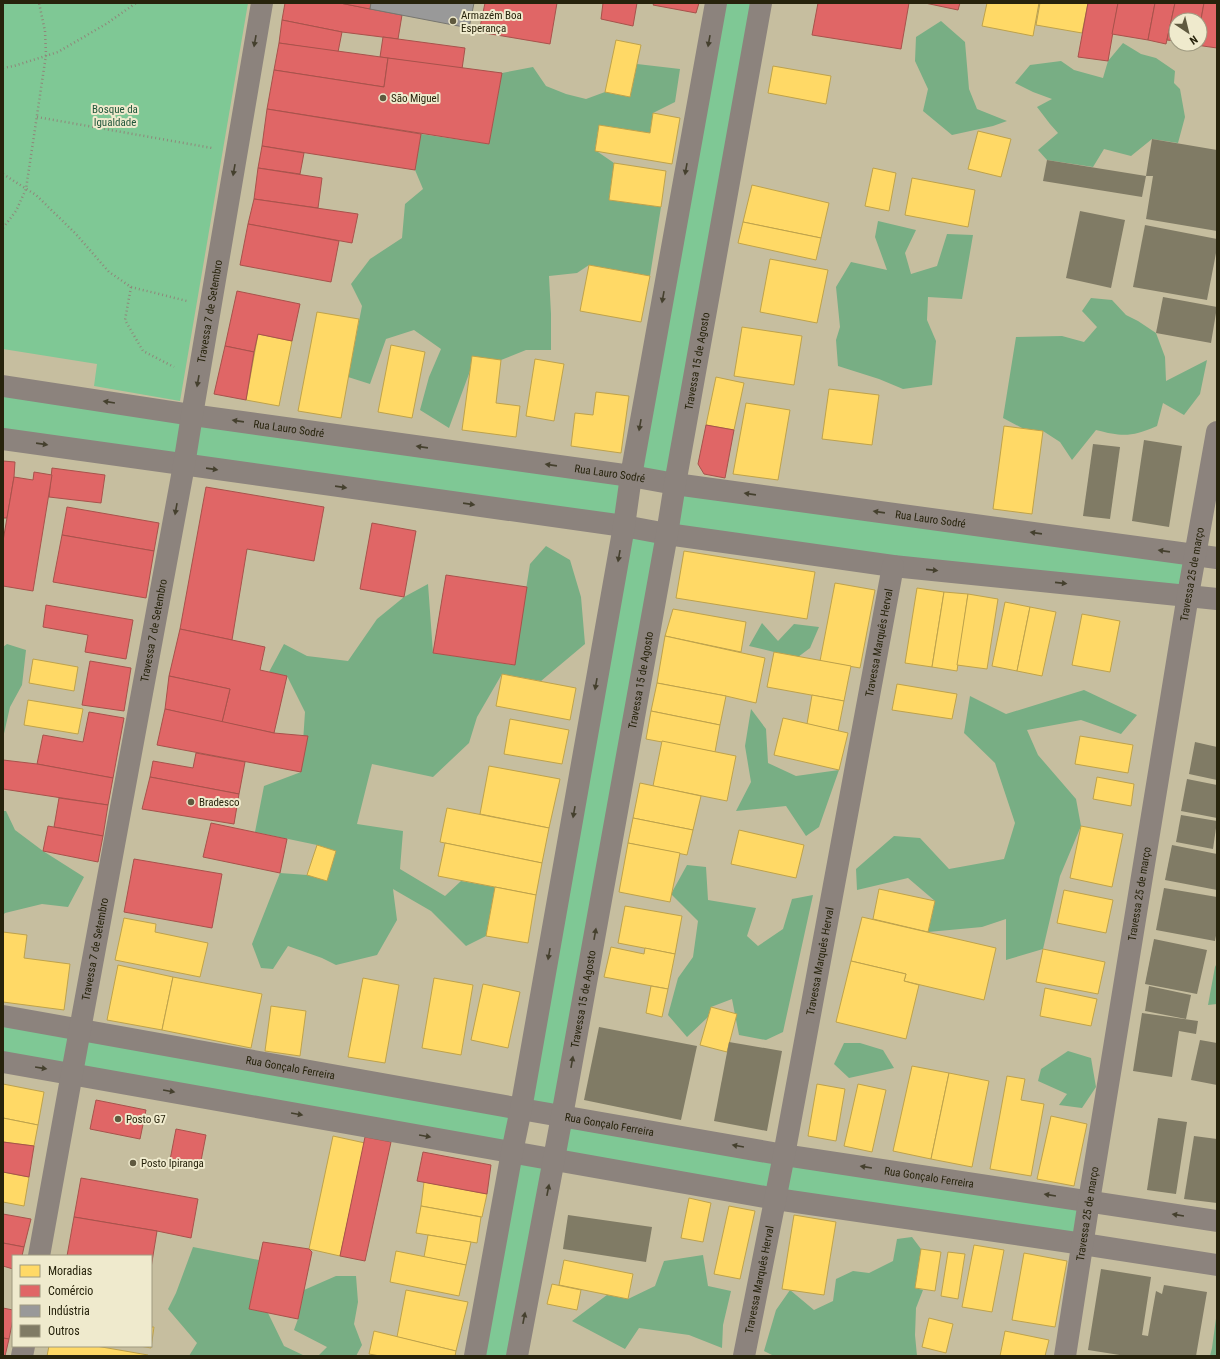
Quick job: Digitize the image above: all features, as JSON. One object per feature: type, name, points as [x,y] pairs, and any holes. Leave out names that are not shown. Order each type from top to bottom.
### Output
[{"type":"street","name":"Travessa 7 de Setembro","points":[[40,1255],[80,1029],[184,465],[262,3]]},
{"type":"street","points":[[475,1356],[521,1110],[624,526],[631,476],[716,3]]},
{"type":"street","name":"Travessa 15 de Agosto","points":[[517,1356],[667,534],[761,3]]},
{"type":"street","name":"Rua Lauro Sodré","points":[[3,386],[192,415],[631,476],[675,484],[1217,558]]},
{"type":"street","name":"Travessa 25 de março","points":[[1065,1356],[1188,595],[1217,432]]},
{"type":"street","points":[[3,439],[624,526],[667,534],[893,566],[1217,599]]},
{"type":"street","name":"Travessa Marquês Herval","points":[[744,1356],[776,1199],[893,566]]},
{"type":"street","name":"Rua Gonçalo Ferreira","points":[[3,1016],[521,1110],[784,1155],[1217,1221]]},
{"type":"street","points":[[3,1062],[72,1073],[776,1199],[1217,1265]]},
{"type":"path","points":[[3,228],[16,211],[26,189],[46,55],[45,31],[39,3]]},
{"type":"path","points":[[3,68],[58,52],[106,24],[136,3]]},
{"type":"path","points":[[37,117],[237,152]]},
{"type":"path","points":[[3,174],[36,195],[75,233],[109,272],[131,287],[210,307]]},
{"type":"path","points":[[131,287],[126,320],[143,351],[198,380]]},
{"type":"green space","name":"Bosque da Igualdade","points":[[3,3],[248,3],[180,401],[94,386],[97,364],[3,349]]},
{"type":"green space","points":[[716,3],[761,3],[675,484],[632,476],[624,526],[3,439],[3,386],[631,476]]},
{"type":"green space","points":[[941,21],[965,42],[969,89],[977,109],[1007,121],[993,126],[952,135],[923,111],[928,89],[915,61],[916,37]]},
{"type":"green space","points":[[1123,43],[1141,54],[1156,58],[1175,71],[1174,83],[1180,89],[1185,117],[1178,143],[1152,139],[1131,156],[1104,149],[1093,167],[1047,160],[1038,150],[1058,133],[1037,107],[1052,99],[1015,83],[1030,65],[1061,61],[1074,70],[1103,78],[1108,61]]},
{"type":"green space","points":[[637,64],[680,69],[675,102],[653,113],[650,133],[599,125],[595,150],[614,163],[609,200],[661,207],[650,276],[589,265],[577,273],[549,276],[551,350],[526,350],[501,360],[472,357],[470,371],[449,428],[420,410],[429,377],[441,349],[414,330],[386,339],[370,384],[348,377],[362,306],[351,284],[370,259],[402,238],[405,204],[423,189],[415,170],[421,134],[489,144],[502,73],[533,67],[546,86],[566,94],[586,99],[605,92],[630,97]]},
{"type":"green space","points":[[878,221],[916,230],[905,253],[911,274],[937,266],[947,234],[973,235],[962,299],[928,297],[927,320],[936,341],[932,385],[903,389],[879,379],[838,366],[836,340],[840,327],[836,287],[851,262],[887,270],[875,237]]},
{"type":"green space","points":[[1091,298],[1112,300],[1126,315],[1156,333],[1165,357],[1166,381],[1207,360],[1200,394],[1184,415],[1163,403],[1157,426],[1127,435],[1113,434],[1096,430],[1072,460],[1060,442],[1043,431],[1022,428],[1003,418],[1016,337],[1062,336],[1084,342],[1097,327],[1082,311]]},
{"type":"green space","points":[[675,484],[1195,555],[1188,595],[667,534]]},
{"type":"green space","points":[[624,526],[667,534],[562,1116],[522,1110],[512,1152],[3,1062],[3,1016],[521,1109]]},
{"type":"green space","points":[[546,546],[570,560],[581,597],[585,644],[541,681],[502,674],[477,717],[469,743],[433,777],[372,764],[357,824],[403,831],[400,869],[445,896],[461,881],[495,887],[486,936],[466,946],[431,911],[393,889],[397,920],[377,955],[336,965],[322,958],[288,946],[273,969],[261,968],[252,944],[280,873],[307,875],[327,880],[336,851],[317,845],[255,832],[264,786],[301,772],[305,712],[287,676],[269,672],[284,644],[307,656],[348,661],[377,619],[404,597],[428,584],[433,653],[514,665],[530,564]]},
{"type":"green space","points":[[762,623],[778,641],[794,624],[819,627],[810,648],[798,657],[749,646]]},
{"type":"green space","points":[[7,644],[26,650],[22,685],[10,707],[3,738],[3,647]]},
{"type":"green space","points":[[1084,690],[1137,715],[1121,734],[1081,720],[1027,730],[1038,755],[1076,799],[1081,826],[1060,876],[1043,949],[1006,960],[1006,919],[982,927],[928,932],[935,901],[908,878],[857,890],[856,869],[894,836],[920,838],[949,869],[1004,859],[1015,823],[995,763],[964,733],[970,696],[1006,714]]},
{"type":"green space","points":[[751,709],[766,729],[768,763],[796,776],[839,770],[819,827],[806,836],[786,806],[736,811],[751,782],[745,746]]},
{"type":"green space","points":[[3,811],[6,811],[15,830],[43,851],[84,877],[68,907],[42,904],[5,913],[3,915]]},
{"type":"green space","points":[[687,865],[706,867],[708,900],[756,908],[747,936],[758,946],[783,929],[792,899],[813,895],[783,1032],[766,1040],[739,1035],[732,999],[711,1007],[708,1017],[687,1037],[668,1015],[678,978],[693,957],[698,921],[671,894]]},
{"type":"green space","points":[[1217,963],[1217,1004],[1208,1005],[1215,967]]},
{"type":"green space","points":[[844,1043],[860,1043],[883,1050],[894,1068],[849,1078],[834,1064]]},
{"type":"green space","points":[[1068,1051],[1091,1058],[1096,1087],[1082,1108],[1059,1105],[1067,1094],[1038,1081],[1041,1069]]},
{"type":"green space","points":[[562,1116],[1089,1201],[1083,1244],[554,1159]]},
{"type":"green space","points":[[512,1152],[554,1159],[517,1356],[475,1356]]},
{"type":"green space","points":[[912,1237],[921,1249],[915,1288],[923,1290],[916,1308],[915,1335],[917,1356],[774,1356],[764,1351],[776,1310],[790,1290],[814,1310],[833,1301],[836,1279],[853,1271],[869,1273],[893,1261],[897,1239]]},
{"type":"green space","points":[[193,1247],[259,1260],[249,1309],[268,1313],[284,1346],[305,1356],[189,1356],[197,1343],[168,1309],[176,1293]]},
{"type":"green space","points":[[703,1255],[708,1286],[731,1291],[723,1325],[722,1348],[689,1335],[639,1328],[625,1349],[572,1321],[607,1295],[628,1299],[655,1286],[664,1261]]},
{"type":"green space","points":[[336,1276],[356,1276],[358,1302],[354,1324],[362,1345],[356,1356],[318,1356],[327,1347],[294,1330],[298,1319],[304,1290]]},
{"type":"green space","points":[[1217,1311],[1217,1356],[1210,1356],[1212,1348]]},
{"type":"building: Moradias","points":[[987,3],[1039,3],[1033,36],[982,26]]},
{"type":"building: Moradias","points":[[1040,3],[1088,3],[1082,33],[1036,25]]},
{"type":"building: Moradias","points":[[616,40],[641,45],[630,97],[605,92]]},
{"type":"building: Moradias","points":[[773,66],[831,76],[826,104],[768,93]]},
{"type":"building: Moradias","points":[[653,113],[680,118],[672,164],[595,151],[599,125],[650,133]]},
{"type":"building: Moradias","points":[[978,131],[1011,139],[1001,177],[968,169]]},
{"type":"building: Moradias","points":[[614,163],[666,171],[661,207],[609,200]]},
{"type":"building: Moradias","points":[[873,168],[896,173],[889,211],[865,206]]},
{"type":"building: Moradias","points":[[912,178],[975,190],[968,227],[905,215]]},
{"type":"building: Moradias","points":[[752,185],[829,203],[821,238],[743,222]]},
{"type":"building: Moradias","points":[[743,222],[821,238],[816,260],[738,243]]},
{"type":"building: Moradias","points":[[770,259],[828,270],[817,323],[760,312]]},
{"type":"building: Moradias","points":[[589,265],[650,276],[641,322],[580,311]]},
{"type":"building: Moradias","points":[[317,312],[359,319],[341,418],[298,411]]},
{"type":"building: Moradias","points":[[742,327],[802,336],[794,385],[734,376]]},
{"type":"building: Moradias","points":[[258,334],[292,341],[279,406],[246,400]]},
{"type":"building: Moradias","points":[[391,345],[425,352],[412,418],[378,412]]},
{"type":"building: Moradias","points":[[472,356],[501,360],[496,403],[520,406],[516,437],[462,430]]},
{"type":"building: Moradias","points":[[535,359],[564,364],[554,421],[526,416]]},
{"type":"building: Moradias","points":[[716,377],[744,383],[734,430],[706,425]]},
{"type":"building: Moradias","points":[[829,389],[879,395],[872,445],[822,439]]},
{"type":"building: Moradias","points":[[596,392],[629,396],[621,453],[571,446],[575,413],[593,415]]},
{"type":"building: Moradias","points":[[746,403],[790,410],[778,480],[733,474]]},
{"type":"building: Moradias","points":[[1004,426],[1043,431],[1032,514],[993,509]]},
{"type":"building: Moradias","points":[[684,551],[815,572],[807,619],[676,598]]},
{"type":"building: Moradias","points":[[835,583],[875,590],[860,668],[820,661]]},
{"type":"building: Moradias","points":[[917,588],[944,592],[932,667],[905,663]]},
{"type":"building: Moradias","points":[[944,592],[968,594],[957,671],[932,667]]},
{"type":"building: Moradias","points":[[968,594],[998,599],[987,669],[957,665]]},
{"type":"building: Moradias","points":[[1005,602],[1030,607],[1017,671],[992,666]]},
{"type":"building: Moradias","points":[[1030,607],[1056,612],[1042,676],[1017,671]]},
{"type":"building: Moradias","points":[[673,609],[746,622],[741,652],[665,636]]},
{"type":"building: Moradias","points":[[1082,614],[1120,621],[1110,672],[1072,665]]},
{"type":"building: Moradias","points":[[665,636],[765,658],[756,703],[657,683]]},
{"type":"building: Moradias","points":[[774,652],[851,666],[844,701],[767,687]]},
{"type":"building: Moradias","points":[[33,659],[78,667],[74,691],[29,683]]},
{"type":"building: Moradias","points":[[502,674],[576,688],[570,720],[496,706]]},
{"type":"building: Moradias","points":[[657,683],[726,696],[720,725],[651,711]]},
{"type":"building: Moradias","points":[[897,684],[957,694],[952,719],[892,710]]},
{"type":"building: Moradias","points":[[812,695],[844,701],[838,731],[807,724]]},
{"type":"building: Moradias","points":[[28,700],[83,709],[78,734],[24,725]]},
{"type":"building: Moradias","points":[[651,711],[720,725],[715,752],[646,739]]},
{"type":"building: Moradias","points":[[783,718],[848,733],[839,770],[774,755]]},
{"type":"building: Moradias","points":[[510,719],[569,730],[562,764],[504,754]]},
{"type":"building: Moradias","points":[[1080,736],[1133,745],[1128,773],[1075,764]]},
{"type":"building: Moradias","points":[[662,741],[736,756],[727,801],[653,786]]},
{"type":"building: Moradias","points":[[489,766],[560,779],[549,828],[480,814]]},
{"type":"building: Moradias","points":[[1097,777],[1134,784],[1131,806],[1093,799]]},
{"type":"building: Moradias","points":[[640,783],[701,796],[693,830],[633,818]]},
{"type":"building: Moradias","points":[[447,808],[549,828],[542,863],[440,842]]},
{"type":"building: Moradias","points":[[633,818],[693,830],[687,855],[628,843]]},
{"type":"building: Moradias","points":[[1081,826],[1123,834],[1112,887],[1070,878]]},
{"type":"building: Moradias","points":[[739,830],[804,845],[796,878],[731,864]]},
{"type":"building: Moradias","points":[[445,843],[542,863],[536,895],[438,876]]},
{"type":"building: Moradias","points":[[628,843],[680,853],[670,902],[619,892]]},
{"type":"building: Moradias","points":[[317,845],[336,851],[327,881],[307,875]]},
{"type":"building: Moradias","points":[[495,887],[536,895],[528,943],[486,936]]},
{"type":"building: Moradias","points":[[879,889],[935,901],[928,932],[873,919]]},
{"type":"building: Moradias","points":[[1064,890],[1113,900],[1106,933],[1057,923]]},
{"type":"building: Moradias","points":[[625,906],[682,916],[675,954],[618,943]]},
{"type":"building: Moradias","points":[[862,917],[996,948],[984,1000],[904,981],[906,974],[851,961]]},
{"type":"building: Moradias","points":[[124,918],[156,924],[155,932],[208,943],[200,977],[115,960]]},
{"type":"building: Moradias","points":[[3,932],[27,935],[24,958],[70,964],[64,1010],[3,1002]]},
{"type":"building: Moradias","points":[[611,947],[644,954],[645,948],[675,954],[668,989],[604,977]]},
{"type":"building: Moradias","points":[[1043,949],[1105,962],[1098,994],[1036,982]]},
{"type":"building: Moradias","points":[[851,961],[906,974],[904,981],[919,985],[906,1039],[836,1022]]},
{"type":"building: Moradias","points":[[118,965],[173,977],[162,1030],[107,1020]]},
{"type":"building: Moradias","points":[[173,977],[262,994],[251,1048],[162,1030]]},
{"type":"building: Moradias","points":[[363,978],[399,985],[385,1063],[348,1057]]},
{"type":"building: Moradias","points":[[434,978],[473,985],[461,1055],[422,1048]]},
{"type":"building: Moradias","points":[[483,984],[520,992],[508,1048],[471,1040]]},
{"type":"building: Moradias","points":[[651,986],[668,989],[662,1017],[646,1013]]},
{"type":"building: Moradias","points":[[1045,988],[1097,999],[1091,1026],[1040,1016]]},
{"type":"building: Moradias","points":[[271,1006],[306,1011],[300,1056],[265,1051]]},
{"type":"building: Moradias","points":[[711,1007],[737,1014],[727,1052],[700,1045]]},
{"type":"building: Moradias","points":[[912,1066],[949,1073],[931,1159],[893,1151]]},
{"type":"building: Moradias","points":[[949,1073],[989,1081],[972,1167],[931,1159]]},
{"type":"building: Moradias","points":[[1007,1076],[1025,1079],[1021,1100],[1044,1104],[1031,1176],[990,1169]]},
{"type":"building: Moradias","points":[[3,1084],[44,1092],[38,1125],[3,1118]]},
{"type":"building: Moradias","points":[[817,1084],[845,1089],[836,1141],[808,1136]]},
{"type":"building: Moradias","points":[[858,1084],[886,1090],[872,1152],[844,1146]]},
{"type":"building: Moradias","points":[[1051,1116],[1087,1124],[1074,1186],[1037,1179]]},
{"type":"building: Moradias","points":[[3,1118],[38,1125],[34,1146],[3,1142]]},
{"type":"building: Moradias","points":[[333,1136],[365,1143],[340,1256],[309,1249]]},
{"type":"building: Moradias","points":[[3,1172],[29,1177],[24,1206],[3,1202]]},
{"type":"building: Moradias","points":[[424,1182],[487,1194],[482,1217],[421,1206]]},
{"type":"building: Moradias","points":[[689,1198],[711,1203],[703,1242],[681,1238]]},
{"type":"building: Moradias","points":[[421,1206],[481,1217],[477,1243],[416,1233]]},
{"type":"building: Moradias","points":[[729,1206],[755,1211],[740,1279],[714,1274]]},
{"type":"building: Moradias","points":[[794,1215],[836,1222],[824,1295],[782,1289]]},
{"type":"building: Moradias","points":[[428,1235],[471,1242],[466,1265],[424,1257]]},
{"type":"building: Moradias","points":[[974,1245],[1004,1250],[992,1312],[962,1307]]},
{"type":"building: Moradias","points":[[921,1249],[941,1252],[935,1291],[915,1288]]},
{"type":"building: Moradias","points":[[396,1251],[466,1265],[459,1296],[390,1282]]},
{"type":"building: Moradias","points":[[948,1252],[965,1254],[958,1299],[941,1296]]},
{"type":"building: Moradias","points":[[1024,1253],[1067,1261],[1055,1327],[1012,1320]]},
{"type":"building: Moradias","points":[[564,1260],[633,1274],[628,1299],[559,1285]]},
{"type":"building: Moradias","points":[[552,1284],[581,1290],[577,1310],[547,1304]]},
{"type":"building: Moradias","points":[[406,1290],[468,1302],[456,1351],[397,1337]]},
{"type":"building: Moradias","points":[[929,1318],[953,1324],[946,1353],[922,1347]]},
{"type":"building: Moradias","points":[[152,1327],[154,1327],[152,1341]]},
{"type":"building: Moradias","points":[[374,1331],[456,1351],[455,1356],[380,1356],[369,1354]]},
{"type":"building: Moradias","points":[[1005,1331],[1049,1340],[1045,1356],[1000,1356]]},
{"type":"building: Moradias","points":[[49,1347],[102,1347],[148,1355],[148,1356],[47,1356]]},
{"type":"building: Comércio","points":[[285,3],[340,3],[402,15],[398,39],[342,32],[282,20]]},
{"type":"building: Comércio","points":[[340,3],[371,3],[370,9]]},
{"type":"building: Comércio","points":[[485,3],[557,3],[550,44],[479,32]]},
{"type":"building: Comércio","points":[[603,3],[637,3],[633,26],[601,19]]},
{"type":"building: Comércio","points":[[654,3],[699,3],[696,13],[653,5]]},
{"type":"building: Comércio","points":[[818,3],[909,3],[901,49],[812,35]]},
{"type":"building: Comércio","points":[[925,3],[960,3],[958,10]]},
{"type":"building: Comércio","points":[[1088,3],[1118,3],[1108,61],[1078,57]]},
{"type":"building: Comércio","points":[[1118,3],[1155,3],[1148,40],[1112,34]]},
{"type":"building: Comércio","points":[[1155,3],[1175,3],[1173,12],[1168,12],[1168,35],[1166,44],[1148,40]]},
{"type":"building: Comércio","points":[[1175,3],[1204,3],[1202,12],[1173,12]]},
{"type":"building: Comércio","points":[[1204,3],[1217,3],[1217,48],[1208,47],[1208,12],[1202,12]]},
{"type":"building: Comércio","points":[[282,20],[342,32],[338,52],[279,43]]},
{"type":"building: Comércio","points":[[383,37],[465,48],[462,69],[380,57]]},
{"type":"building: Comércio","points":[[279,43],[388,58],[384,87],[274,70]]},
{"type":"building: Comércio","name":"São Miguel","points":[[388,58],[502,73],[489,144],[267,109],[274,70],[384,87]]},
{"type":"building: Comércio","points":[[267,109],[421,134],[415,170],[262,146]]},
{"type":"building: Comércio","points":[[262,146],[304,153],[300,174],[258,168]]},
{"type":"building: Comércio","points":[[258,168],[322,178],[318,208],[254,199]]},
{"type":"building: Comércio","points":[[254,199],[358,214],[352,243],[248,224]]},
{"type":"building: Comércio","points":[[248,224],[339,241],[331,282],[240,265]]},
{"type":"building: Comércio","points":[[237,291],[300,304],[292,341],[258,334],[254,352],[225,346]]},
{"type":"building: Comércio","points":[[225,346],[254,352],[246,400],[214,394]]},
{"type":"building: Comércio","points":[[706,425],[734,430],[725,478],[704,474],[698,464]]},
{"type":"building: Comércio","points":[[3,461],[15,462],[7,518],[3,518]]},
{"type":"building: Comércio","points":[[52,468],[105,475],[101,503],[49,497]]},
{"type":"building: Comércio","points":[[34,472],[52,475],[33,591],[3,586],[3,541],[14,477],[33,480]]},
{"type":"building: Comércio","points":[[206,487],[324,507],[314,561],[247,549],[232,640],[180,629]]},
{"type":"building: Comércio","points":[[67,507],[159,523],[154,551],[62,535]]},
{"type":"building: Comércio","points":[[372,523],[416,531],[404,597],[360,589]]},
{"type":"building: Comércio","points":[[62,535],[154,551],[146,598],[53,582]]},
{"type":"building: Comércio","points":[[446,575],[527,587],[515,665],[433,653]]},
{"type":"building: Comércio","points":[[46,605],[133,620],[126,659],[85,652],[88,635],[43,627]]},
{"type":"building: Comércio","points":[[180,629],[265,647],[260,670],[287,676],[274,733],[222,722],[230,689],[169,676]]},
{"type":"building: Comércio","points":[[90,661],[131,668],[124,711],[82,705]]},
{"type":"building: Comércio","points":[[169,676],[230,689],[222,722],[165,709]]},
{"type":"building: Comércio","points":[[165,709],[274,733],[308,736],[301,772],[157,745]]},
{"type":"building: Comércio","points":[[89,712],[124,718],[113,778],[37,764],[43,735],[83,742]]},
{"type":"building: Comércio","points":[[196,753],[245,762],[239,794],[150,777],[153,761],[193,768]]},
{"type":"building: Comércio","points":[[3,760],[37,764],[113,778],[108,805],[3,789]]},
{"type":"building: Comércio","name":"Bradesco","points":[[150,777],[239,794],[234,824],[142,809]]},
{"type":"building: Comércio","points":[[59,798],[108,805],[103,836],[54,827]]},
{"type":"building: Comércio","points":[[211,823],[287,839],[280,873],[203,857]]},
{"type":"building: Comércio","points":[[48,826],[103,836],[98,862],[43,851]]},
{"type":"building: Comércio","points":[[134,859],[222,874],[212,928],[124,912]]},
{"type":"building: Comércio","name":"Posto G7","points":[[96,1100],[146,1110],[140,1139],[90,1129]]},
{"type":"building: Comércio","points":[[176,1129],[206,1135],[200,1166],[170,1160]]},
{"type":"building: Comércio","points":[[365,1137],[391,1142],[365,1261],[340,1256]]},
{"type":"building: Comércio","points":[[3,1142],[34,1146],[29,1177],[3,1172]]},
{"type":"building: Comércio","points":[[423,1152],[491,1165],[487,1194],[417,1181]]},
{"type":"building: Comércio","points":[[81,1178],[198,1199],[191,1238],[74,1217]]},
{"type":"building: Comércio","points":[[3,1214],[31,1219],[24,1247],[3,1243]]},
{"type":"building: Comércio","points":[[74,1217],[157,1231],[152,1262],[152,1255],[67,1255]]},
{"type":"building: Comércio","points":[[263,1242],[309,1249],[312,1252],[298,1319],[249,1309]]},
{"type":"building: Comércio","points":[[3,1243],[24,1247],[22,1255],[12,1255],[12,1269],[3,1266]]},
{"type":"building: Comércio","points":[[3,1308],[12,1310],[12,1324],[9,1339],[3,1338]]},
{"type":"building: Comércio","points":[[3,1338],[9,1339],[5,1356],[3,1356]]},
{"type":"building: Indústria","name":"Armazém Boa Esperança","points":[[371,3],[474,3],[469,28],[370,9]]},
{"type":"building: Outros","points":[[1152,139],[1217,150],[1217,231],[1146,219],[1153,176],[1146,176]]},
{"type":"building: Outros","points":[[1047,160],[1146,176],[1142,197],[1043,181]]},
{"type":"building: Outros","points":[[1080,211],[1125,220],[1111,288],[1066,278]]},
{"type":"building: Outros","points":[[1145,225],[1217,239],[1217,248],[1207,300],[1133,287]]},
{"type":"building: Outros","points":[[1163,297],[1217,307],[1211,343],[1156,333]]},
{"type":"building: Outros","points":[[1144,440],[1182,446],[1169,527],[1132,521]]},
{"type":"building: Outros","points":[[1093,444],[1120,447],[1110,519],[1083,516]]},
{"type":"building: Outros","points":[[1195,742],[1217,747],[1217,780],[1189,774]]},
{"type":"building: Outros","points":[[1187,779],[1217,785],[1217,818],[1181,811]]},
{"type":"building: Outros","points":[[1181,815],[1217,821],[1213,849],[1176,842]]},
{"type":"building: Outros","points":[[1172,845],[1217,854],[1217,890],[1165,880]]},
{"type":"building: Outros","points":[[1164,888],[1217,897],[1217,930],[1215,941],[1156,930]]},
{"type":"building: Outros","points":[[1154,939],[1207,950],[1197,994],[1145,984]]},
{"type":"building: Outros","points":[[1149,986],[1191,995],[1186,1019],[1145,1011]]},
{"type":"building: Outros","points":[[1142,1013],[1198,1021],[1196,1034],[1179,1031],[1172,1077],[1133,1071]]},
{"type":"building: Outros","points":[[599,1027],[697,1046],[681,1120],[584,1100]]},
{"type":"building: Outros","points":[[1200,1040],[1217,1043],[1217,1085],[1191,1080]]},
{"type":"building: Outros","points":[[729,1042],[782,1051],[767,1131],[714,1121]]},
{"type":"building: Outros","points":[[1158,1118],[1187,1122],[1176,1194],[1147,1190]]},
{"type":"building: Outros","points":[[1194,1136],[1217,1139],[1217,1203],[1184,1199]]},
{"type":"building: Outros","points":[[568,1215],[652,1227],[646,1262],[563,1249]]},
{"type":"building: Outros","points":[[1101,1269],[1151,1277],[1142,1335],[1148,1336],[1156,1291],[1162,1294],[1164,1285],[1207,1292],[1196,1356],[1126,1356],[1088,1350]]},
{"type":"place","name":"Armazém Boa Esperança","points":[[453,21]]},
{"type":"place","name":"São Miguel","points":[[383,98]]},
{"type":"place","name":"Bradesco","points":[[191,802]]},
{"type":"place","name":"Posto G7","points":[[118,1119]]},
{"type":"place","name":"Posto Ipiranga","points":[[133,1163]]}]
